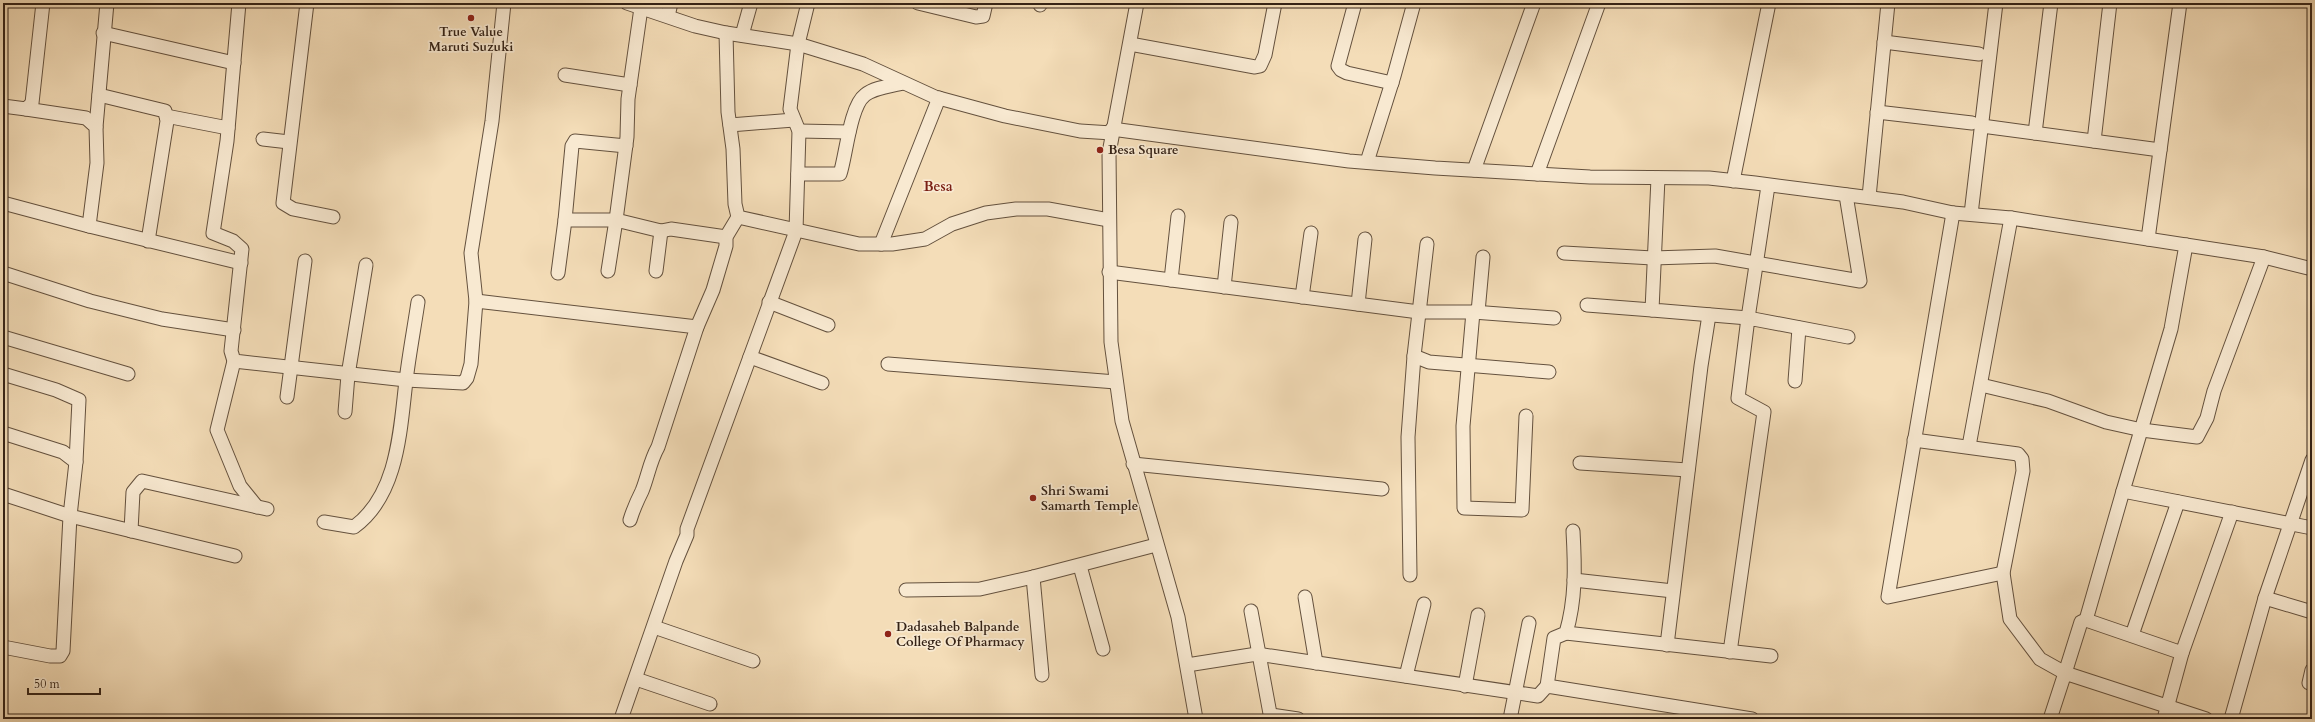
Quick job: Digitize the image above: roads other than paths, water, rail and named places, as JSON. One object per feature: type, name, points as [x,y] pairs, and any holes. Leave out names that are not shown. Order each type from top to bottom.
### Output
[{"type":"street","points":[[26,109],[32,103],[43,3]]},
{"type":"street","points":[[89,226],[97,163],[96,127],[98,95],[107,3]]},
{"type":"street","points":[[130,531],[133,492],[142,481],[262,508],[240,486],[217,430],[234,361],[231,351],[242,249],[233,241],[213,233],[228,128],[239,3]]},
{"type":"street","points":[[306,3],[283,203],[293,209],[333,217]]},
{"type":"street","points":[[234,361],[348,375],[406,380],[463,383],[467,378],[471,364],[476,301],[471,254],[492,121],[504,3]]},
{"type":"street","points":[[627,3],[726,33],[798,44],[863,64],[939,98],[1005,116],[1080,131],[1112,131],[1367,162],[1537,174],[1658,178],[1675,177],[1733,181],[1869,197],[1903,202],[1954,213],[2011,218],[2264,257],[2312,269]]},
{"type":"street","points":[[668,16],[671,3]]},
{"type":"street","points":[[742,35],[751,3]]},
{"type":"street","points":[[621,719],[636,680],[676,561],[687,535],[687,529],[796,231],[798,174],[796,125],[790,109],[798,44],[808,3]]},
{"type":"street","points":[[918,3],[936,5],[976,17],[982,16],[986,3]]},
{"type":"street","points":[[1138,3],[1109,152],[1109,272],[1111,342],[1122,421],[1156,545],[1178,617],[1196,719]]},
{"type":"street","points":[[1130,44],[1255,67],[1260,66],[1265,55],[1275,3]]},
{"type":"street","points":[[1354,3],[1338,66],[1341,70],[1347,73],[1392,83]]},
{"type":"street","points":[[1367,162],[1392,83],[1414,3]]},
{"type":"street","points":[[1474,170],[1534,3]]},
{"type":"street","points":[[1537,174],[1599,3]]},
{"type":"street","points":[[1733,181],[1769,3]]},
{"type":"street","points":[[1869,197],[1888,3]]},
{"type":"street","points":[[1971,214],[1977,124],[1996,3]]},
{"type":"street","points":[[2035,133],[2051,3]]},
{"type":"street","points":[[2094,141],[2110,3]]},
{"type":"street","points":[[2148,239],[2180,3]]},
{"type":"street","points":[[608,271],[626,146],[630,86],[641,8]]},
{"type":"street","points":[[104,33],[234,63]]},
{"type":"street","points":[[630,520],[635,502],[642,491],[651,460],[658,447],[697,327],[713,290],[726,246],[726,237],[738,217],[735,204],[726,33]]},
{"type":"street","points":[[1884,42],[1980,54]]},
{"type":"street","points":[[566,75],[630,86]]},
{"type":"street","points":[[798,174],[840,174],[855,111],[863,96],[873,90],[903,83]]},
{"type":"street","points":[[98,95],[165,111],[166,116],[148,240]]},
{"type":"street","points":[[882,244],[939,98]]},
{"type":"street","points":[[3,106],[86,118],[96,127]]},
{"type":"street","points":[[1877,112],[1977,124],[2160,150]]},
{"type":"street","points":[[166,116],[228,128]]},
{"type":"street","points":[[730,125],[796,125],[850,132]]},
{"type":"street","points":[[263,139],[289,142]]},
{"type":"street","points":[[558,273],[572,146],[575,141],[626,146]]},
{"type":"street","points":[[1652,310],[1653,258],[1658,178]]},
{"type":"street","points":[[1730,652],[1764,412],[1738,398],[1748,318],[1768,186]]},
{"type":"street","points":[[1564,253],[1653,258],[1715,256],[1860,281],[1846,195]]},
{"type":"street","points":[[3,203],[89,226],[241,263]]},
{"type":"street","points":[[738,217],[859,244],[882,244],[926,239],[952,224],[986,213],[1016,209],[1048,210],[1109,220]]},
{"type":"street","points":[[1954,213],[1888,597],[2003,573]]},
{"type":"street","points":[[1171,280],[1178,216]]},
{"type":"street","points":[[1969,446],[2011,218]]},
{"type":"street","points":[[565,220],[616,220],[661,231],[671,229],[726,237]]},
{"type":"street","points":[[1224,287],[1231,222]]},
{"type":"street","points":[[656,271],[661,231]]},
{"type":"street","points":[[1302,297],[1311,233]]},
{"type":"street","points":[[1358,304],[1365,239]]},
{"type":"street","points":[[1410,575],[1408,437],[1418,312],[1427,244]]},
{"type":"street","points":[[2086,620],[2171,329],[2186,245]]},
{"type":"street","points":[[1483,257],[1468,366],[1463,426],[1464,508],[1522,510],[1526,416]]},
{"type":"street","points":[[1981,385],[2048,401],[2106,422],[2142,430],[2197,437],[2207,418],[2214,391],[2264,257]]},
{"type":"street","points":[[287,397],[305,261]]},
{"type":"street","points":[[344,412],[348,375],[366,265]]},
{"type":"street","points":[[1109,272],[1418,312],[1475,312],[1554,318]]},
{"type":"street","points":[[3,273],[90,301],[162,319],[234,330]]},
{"type":"street","points":[[476,301],[697,327]]},
{"type":"street","points":[[324,522],[354,527],[363,520],[378,502],[399,444],[406,380],[418,302]]},
{"type":"street","points":[[769,302],[828,324]]},
{"type":"street","points":[[1587,305],[1748,318],[1848,336]]},
{"type":"street","points":[[1667,645],[1688,470],[1709,315]]},
{"type":"street","points":[[1795,381],[1799,328]]},
{"type":"street","points":[[3,337],[128,374]]},
{"type":"street","points":[[1414,356],[1429,362],[1550,372]]},
{"type":"street","points":[[750,357],[822,383]]},
{"type":"street","points":[[888,364],[1116,382]]},
{"type":"street","points":[[3,374],[56,390],[80,400],[76,462],[70,516],[63,651],[60,656],[50,656],[3,647]]},
{"type":"street","points":[[3,433],[63,452],[76,462]]},
{"type":"street","points":[[1914,440],[1969,446],[2018,454],[2022,459],[2023,471],[2003,573],[2010,619],[2040,659],[2065,673],[2167,705],[2206,719]]},
{"type":"street","points":[[2231,719],[2265,598],[2291,524],[2309,479],[2312,460]]},
{"type":"street","points":[[1580,463],[1688,470]]},
{"type":"street","points":[[1134,464],[1382,489]]},
{"type":"street","points":[[2123,491],[2312,528]]},
{"type":"street","points":[[3,494],[70,516],[235,556]]},
{"type":"street","points":[[2132,635],[2178,502]]},
{"type":"street","points":[[2164,719],[2182,653],[2232,512]]},
{"type":"street","points":[[1566,633],[1572,612],[1574,580],[1573,531]]},
{"type":"street","points":[[906,590],[980,589],[1080,566],[1156,545]]},
{"type":"street","points":[[1080,566],[1103,649]]},
{"type":"street","points":[[1033,577],[1042,676]]},
{"type":"street","points":[[1574,580],[1673,591]]},
{"type":"street","points":[[1305,597],[1316,662]]},
{"type":"street","points":[[2265,598],[2312,612]]},
{"type":"street","points":[[1406,676],[1424,604]]},
{"type":"street","points":[[1251,611],[1271,717],[1298,719]]},
{"type":"street","points":[[1465,686],[1478,615]]},
{"type":"street","points":[[2050,719],[2081,622],[2086,620],[2182,653]]},
{"type":"street","points":[[1510,719],[1529,622]]},
{"type":"street","points":[[654,627],[753,661]]},
{"type":"street","points":[[1187,665],[1260,655],[1316,662],[1538,696],[1547,686],[1554,638],[1566,633],[1771,656]]},
{"type":"street","points":[[2308,683],[2312,670]]},
{"type":"street","points":[[636,680],[710,704]]},
{"type":"street","points":[[1547,686],[1752,719]]},
{"type":"place","name":"True Value Maruti Suzuki","points":[[471,18]]},
{"type":"place","name":"Besa Square","points":[[1100,150]]},
{"type":"place","name":"Shri Swami Samarth Temple","points":[[1033,498]]},
{"type":"place","name":"Dadasaheb Balpande College Of Pharmacy","points":[[888,634]]},
{"type":"district","name":"Besa","points":[[938,186]]}]
